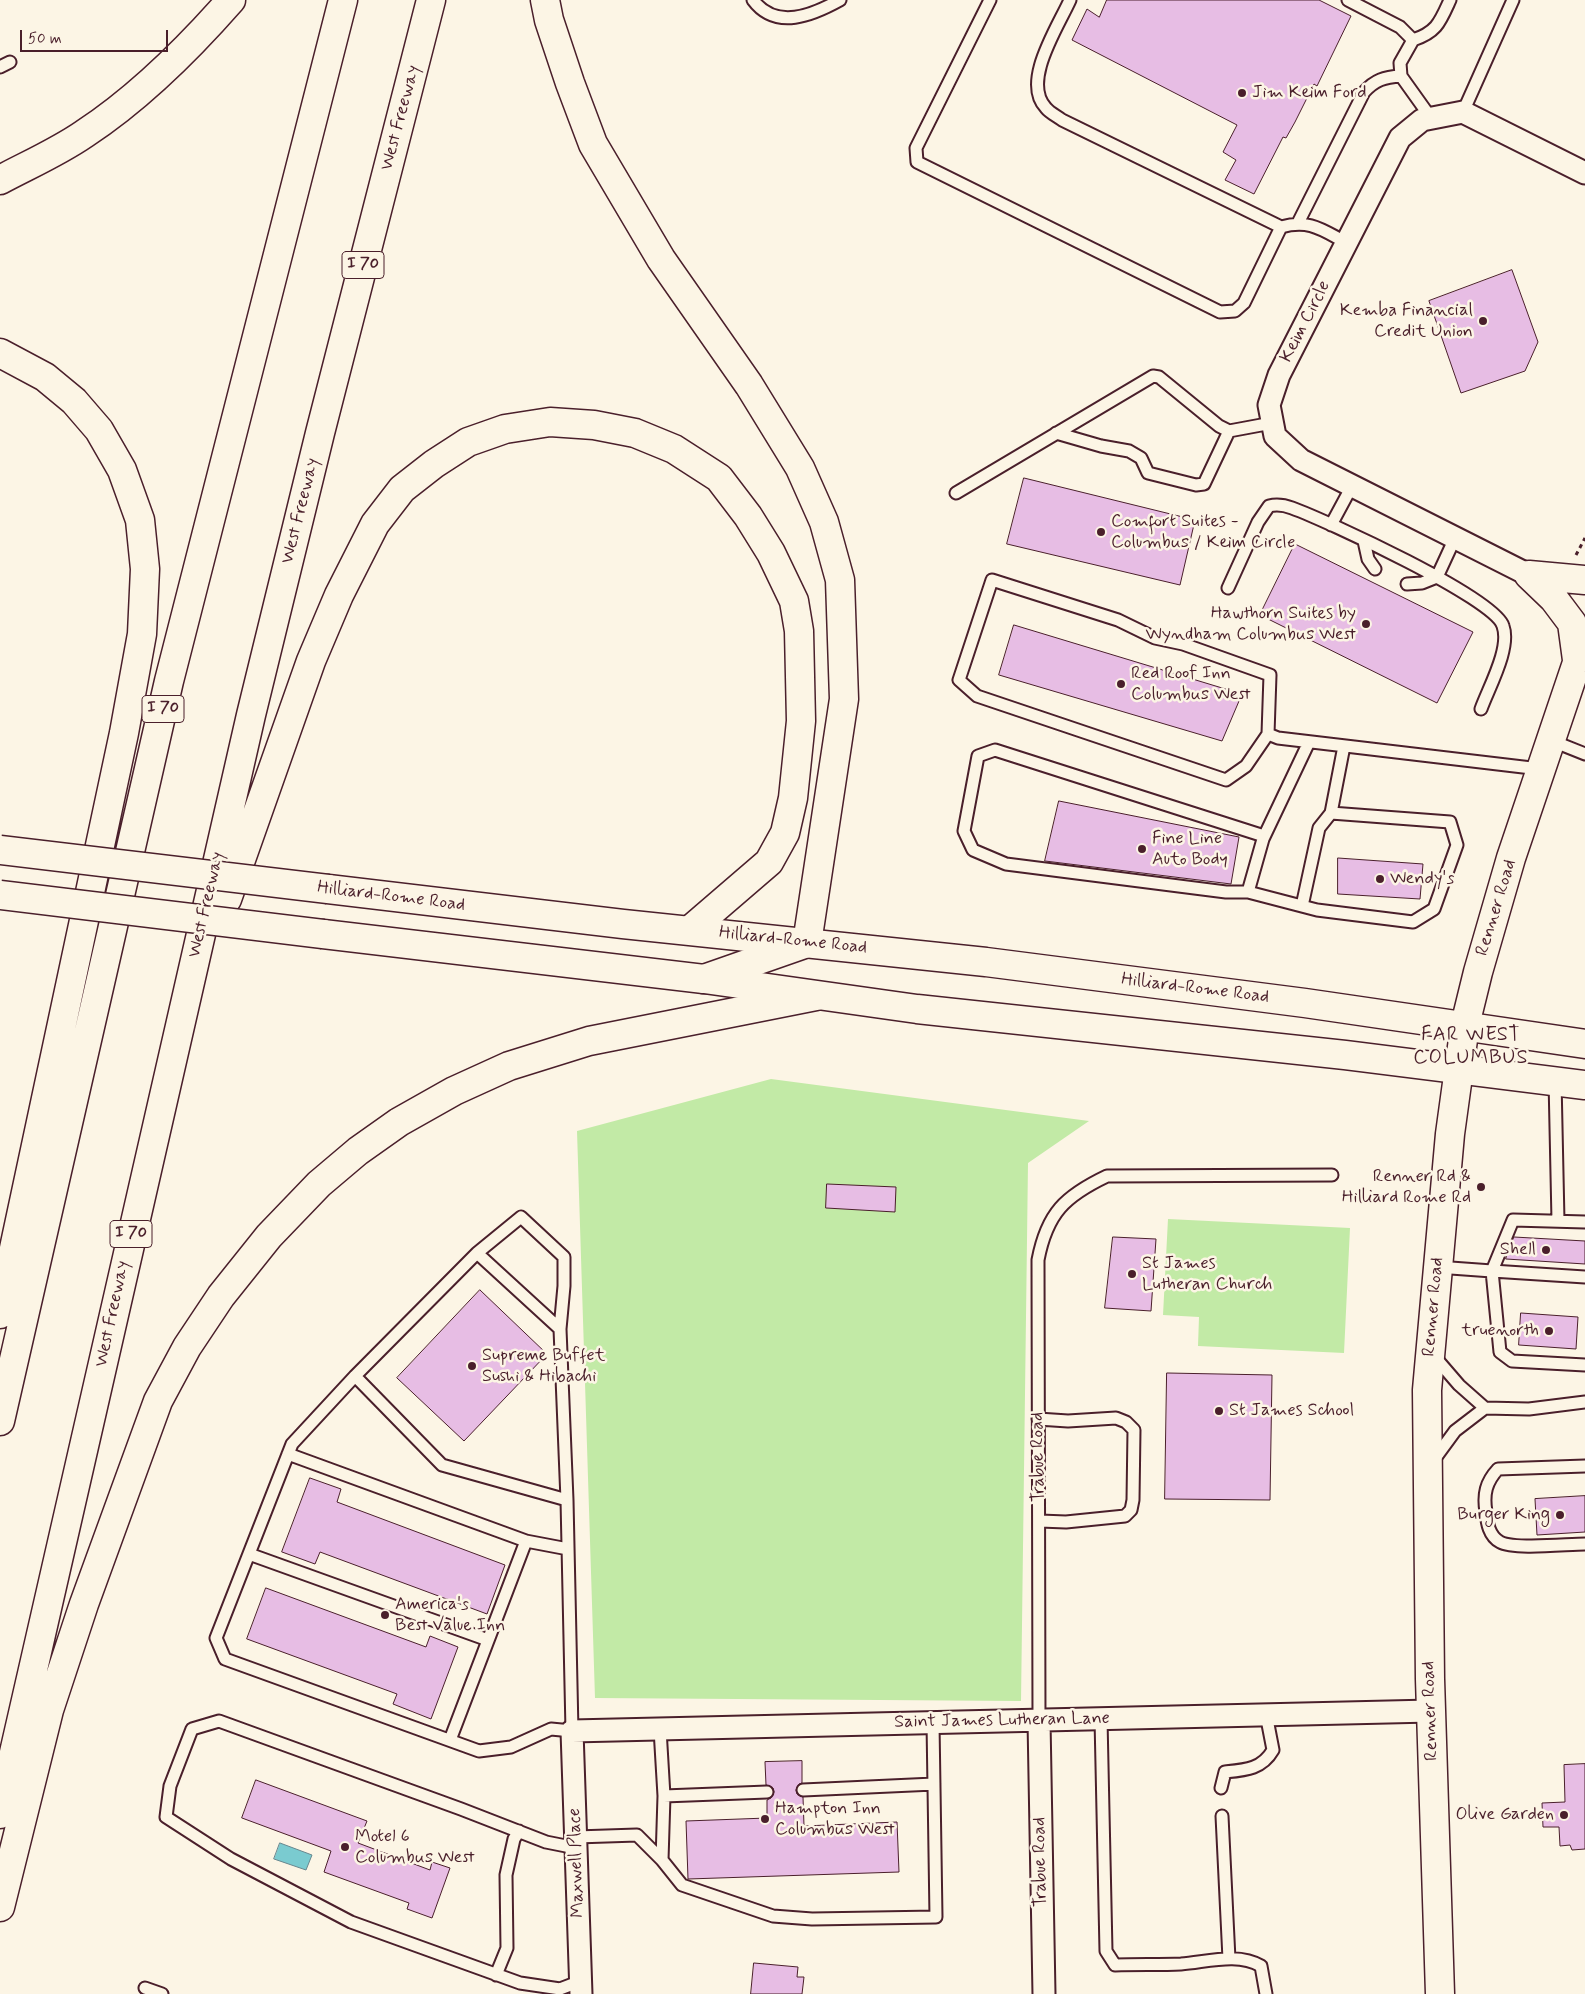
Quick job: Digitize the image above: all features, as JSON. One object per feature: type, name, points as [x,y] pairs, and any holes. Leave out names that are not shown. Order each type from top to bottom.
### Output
[{"type":"main road","points":[[0,180],[84,134],[145,87],[199,36],[231,0]]},
{"type":"main road","name":"I 70","points":[[0,1422],[169,681],[343,0]]},
{"type":"main road","name":"West Freeway","points":[[0,1814],[167,1081],[298,522],[431,0]]},
{"type":"main road","points":[[545,0],[549,20],[593,144],[661,259],[749,384],[800,468],[826,530],[840,580],[844,699],[807,943],[704,979]]},
{"type":"main road","points":[[0,353],[44,377],[74,401],[99,430],[122,470],[140,520],[145,569],[142,634],[124,733],[0,1314]]},
{"type":"main road","points":[[167,1081],[241,857],[311,662],[339,595],[375,524],[402,489],[434,464],[468,442],[505,429],[550,422],[594,424],[635,433],[674,449],[719,478],[748,516],[771,554],[794,601],[799,631],[800,721],[793,798],[785,833],[770,862],[690,930]]},
{"type":"main road","points":[[1529,575],[1579,570]]},
{"type":"main road","points":[[1529,575],[1554,599],[1572,623],[1581,650]]},
{"type":"main road","name":"Renner Road","points":[[1440,1994],[1431,1711],[1427,1390],[1450,1134],[1464,1025],[1490,928],[1540,769],[1581,650]]},
{"type":"main road","name":"Hilliard-Rome Road","points":[[0,850],[328,889],[986,962],[1464,1025],[1585,1044]]},
{"type":"main road","points":[[0,895],[704,979],[917,1009],[1459,1068],[1585,1085]]},
{"type":"main road","points":[[0,1907],[49,1710],[84,1604],[158,1401],[188,1347],[221,1296],[269,1236],[319,1184],[392,1127],[454,1092],[509,1066],[588,1041],[816,996]]},
{"type":"street","name":"Keim Circle","points":[[1463,112],[1422,120],[1400,138],[1280,375],[1269,405],[1275,436],[1301,460],[1529,575]]},
{"type":"street","points":[[1463,112],[1585,173]]},
{"type":"street","name":"Saint James Lutheran Lane","points":[[572,1731],[1431,1711]]},
{"type":"street","name":"Trabue Road","points":[[1039,1721],[1044,1994]]},
{"type":"street","name":"Maxwell Place","points":[[572,1731],[581,1988]]},
{"type":"lane","points":[[753,0],[760,10],[790,18],[808,17],[840,0]]},
{"type":"lane","points":[[990,0],[916,148],[918,162],[1220,312],[1235,311],[1244,303],[1281,227]]},
{"type":"lane","points":[[1070,0],[1037,72],[1036,90],[1045,108],[1062,120],[1281,227],[1298,223],[1318,227],[1347,243]]},
{"type":"lane","points":[[1348,0],[1400,27],[1413,40]]},
{"type":"lane","points":[[1430,118],[1401,76],[1400,64],[1413,40],[1428,35],[1439,24],[1450,0]]},
{"type":"lane","points":[[1463,112],[1513,0]]},
{"type":"lane","points":[[1298,223],[1364,92],[1373,82],[1386,77],[1401,76]]},
{"type":"lane","points":[[956,493],[1153,376],[1160,377],[1219,426],[1229,431],[1272,423]]},
{"type":"lane","points":[[1056,432],[1101,446],[1129,451],[1141,458],[1148,473],[1196,485],[1204,484],[1229,431]]},
{"type":"lane","points":[[1331,525],[1352,486]]},
{"type":"lane","points":[[1228,588],[1258,522],[1270,506],[1277,504],[1291,507],[1331,525],[1437,577],[1490,610],[1503,623],[1506,637],[1504,649],[1480,709]]},
{"type":"lane","points":[[1407,584],[1422,583],[1437,577],[1456,538]]},
{"type":"lane","points":[[1364,541],[1368,559],[1375,569]]},
{"type":"lane","points":[[992,580],[1118,620],[1155,638],[1182,644],[1270,675],[1268,734],[1246,766],[1226,780],[977,696],[959,680],[992,580]]},
{"type":"lane","points":[[1268,734],[1278,738],[1309,742],[1540,769]]},
{"type":"lane","points":[[1550,740],[1585,754]]},
{"type":"lane","points":[[1248,892],[1264,836],[1309,742]]},
{"type":"lane","points":[[1302,906],[1319,828],[1331,813],[1344,746]]},
{"type":"lane","points":[[1264,836],[995,750],[978,756],[964,831],[973,850],[1006,864],[1226,892],[1248,892],[1302,906],[1412,922],[1434,909],[1457,844],[1450,822],[1331,813]]},
{"type":"lane","points":[[1555,1080],[1558,1221]]},
{"type":"lane","name":"Trabue Road","points":[[1039,1721],[1038,1260],[1042,1236],[1056,1211],[1080,1189],[1107,1176],[1332,1176]]},
{"type":"lane","points":[[521,1217],[564,1257],[564,1286],[560,1328],[567,1500],[572,1731],[551,1729],[511,1747],[479,1751],[225,1660],[216,1638],[292,1444],[355,1376],[477,1253],[521,1217]]},
{"type":"lane","points":[[1585,1222],[1512,1220],[1492,1271],[1500,1352],[1512,1361],[1585,1365]]},
{"type":"lane","points":[[477,1253],[560,1328]]},
{"type":"lane","points":[[1437,1267],[1585,1277]]},
{"type":"lane","points":[[1430,1352],[1459,1385],[1485,1408]]},
{"type":"lane","points":[[355,1376],[442,1464],[567,1500]]},
{"type":"lane","points":[[1427,1469],[1455,1431],[1485,1408],[1529,1409],[1585,1402]]},
{"type":"lane","points":[[1038,1419],[1068,1421],[1116,1418],[1126,1422],[1134,1430],[1134,1500],[1131,1510],[1125,1516],[1066,1522],[1040,1522]]},
{"type":"lane","points":[[288,1454],[526,1541],[568,1549]]},
{"type":"lane","points":[[1585,1466],[1498,1469],[1488,1480],[1484,1500],[1488,1528],[1500,1542],[1521,1546],[1585,1544]]},
{"type":"lane","points":[[450,1740],[526,1541]]},
{"type":"lane","points":[[249,1554],[488,1640]]},
{"type":"lane","points":[[1221,1788],[1225,1772],[1244,1770],[1266,1763],[1273,1750],[1266,1714]]},
{"type":"lane","points":[[1101,1719],[1106,1951],[1116,1965],[1181,1964],[1230,1959],[1252,1961],[1260,1966],[1266,1994]]},
{"type":"lane","points":[[581,1988],[560,1989],[520,1984],[351,1922],[231,1859],[166,1817],[170,1786],[192,1729],[219,1721],[546,1842],[576,1842],[636,1835],[662,1860],[682,1885],[773,1916],[812,1919],[936,1917],[933,1723]]},
{"type":"lane","points":[[660,1729],[664,1796],[662,1860]]},
{"type":"lane","points":[[803,1790],[934,1784]]},
{"type":"lane","points":[[664,1796],[766,1792]]},
{"type":"lane","points":[[1222,1816],[1230,1959]]},
{"type":"lane","points":[[496,1975],[507,1948],[506,1875],[514,1839],[519,1831]]},
{"type":"lane","points":[[145,1988],[162,1994]]},
{"type":"path","points":[[1579,570],[1585,538]]},
{"type":"green space","points":[[771,1079],[1089,1121],[1028,1163],[1021,1701],[595,1698],[577,1131]]},
{"type":"green space","points":[[1168,1219],[1350,1228],[1344,1353],[1198,1346],[1199,1317],[1163,1315]]},
{"type":"water","points":[[280,1843],[312,1855],[306,1870],[274,1859]]},
{"type":"building","name":"Jim Keim Ford","points":[[1107,0],[1319,0],[1351,16],[1317,86],[1314,84],[1286,138],[1283,137],[1254,194],[1225,180],[1236,160],[1223,152],[1237,125],[1072,40],[1087,9],[1099,17]]},
{"type":"building","name":"Kemba Financial Credit Union","points":[[1512,270],[1538,342],[1525,371],[1461,393],[1429,301]]},
{"type":"building","name":"Comfort Suites - Columbus / Keim Circle","points":[[1024,478],[1195,520],[1180,585],[1007,544]]},
{"type":"building","name":"Hawthorn Suites by Wyndham Columbus West","points":[[1295,544],[1473,632],[1437,703],[1260,615]]},
{"type":"building","name":"Red Roof Inn Columbus West","points":[[1014,625],[1242,694],[1222,741],[999,675]]},
{"type":"building","name":"Fine Line Auto Body","points":[[1059,801],[1239,837],[1231,884],[1045,861]]},
{"type":"building","name":"Wendy's","points":[[1338,858],[1423,864],[1420,899],[1338,894]]},
{"type":"building","points":[[827,1184],[896,1187],[895,1212],[826,1208]]},
{"type":"building","name":"St James Lutheran Church","points":[[1113,1237],[1156,1239],[1151,1311],[1105,1308]]},
{"type":"building","name":"Shell","points":[[1514,1237],[1585,1241],[1585,1264],[1506,1259]]},
{"type":"building","name":"Supreme Buffet Sushi & Hibachi","points":[[480,1290],[547,1354],[464,1441],[397,1378]]},
{"type":"building","name":"truenorth","points":[[1521,1313],[1578,1317],[1576,1349],[1519,1345]]},
{"type":"building","name":"St James School","points":[[1167,1373],[1272,1375],[1270,1500],[1165,1499]]},
{"type":"building","points":[[310,1478],[341,1489],[337,1502],[505,1565],[487,1614],[320,1552],[315,1564],[282,1552]]},
{"type":"building","name":"Burger King","points":[[1585,1496],[1585,1532],[1537,1535],[1535,1499]]},
{"type":"building","points":[[266,1588],[426,1647],[430,1636],[458,1647],[431,1719],[393,1704],[397,1694],[247,1639]]},
{"type":"building","name":"Hampton Inn Columbus West","points":[[802,1761],[802,1783],[799,1784],[796,1790],[797,1794],[803,1797],[804,1826],[897,1822],[899,1872],[688,1879],[686,1821],[767,1818],[767,1800],[771,1798],[774,1792],[773,1788],[766,1785],[765,1762]]},
{"type":"building","name":"Olive Garden","points":[[1585,1764],[1585,1849],[1572,1850],[1570,1845],[1560,1846],[1559,1827],[1543,1827],[1542,1803],[1565,1802],[1564,1765]]},
{"type":"building","name":"Motel 6 Columbus West","points":[[256,1780],[367,1821],[358,1843],[430,1870],[432,1862],[450,1868],[432,1918],[407,1909],[409,1903],[324,1872],[331,1851],[242,1818]]},
{"type":"building","points":[[754,1963],[798,1967],[797,1977],[804,1977],[802,1994],[751,1994]]},
{"type":"place","name":"Jim Keim Ford","points":[[1242,93]]},
{"type":"place","name":"Kemba Financial Credit Union","points":[[1483,321]]},
{"type":"place","name":"Comfort Suites - Columbus / Keim Circle","points":[[1101,532]]},
{"type":"place","name":"Hawthorn Suites by Wyndham Columbus West","points":[[1366,624]]},
{"type":"place","name":"Red Roof Inn Columbus West","points":[[1121,684]]},
{"type":"place","name":"Fine Line Auto Body","points":[[1142,849]]},
{"type":"place","name":"Wendy's","points":[[1380,879]]},
{"type":"place","name":"Renner Rd & Hilliard Rome Rd","points":[[1481,1187]]},
{"type":"place","name":"Shell","points":[[1546,1250]]},
{"type":"place","name":"St James Lutheran Church","points":[[1132,1274]]},
{"type":"place","name":"truenorth","points":[[1549,1331]]},
{"type":"place","name":"Supreme Buffet Sushi & Hibachi","points":[[472,1366]]},
{"type":"place","name":"St James School","points":[[1219,1411]]},
{"type":"place","name":"Burger King","points":[[1560,1515]]},
{"type":"place","name":"America's Best Value Inn","points":[[385,1615]]},
{"type":"place","name":"Olive Garden","points":[[1564,1815]]},
{"type":"place","name":"Hampton Inn Columbus West","points":[[765,1819]]},
{"type":"place","name":"Motel 6 Columbus West","points":[[345,1847]]},
{"type":"district","name":"FAR WEST COLUMBUS","points":[[1471,1048]]}]
